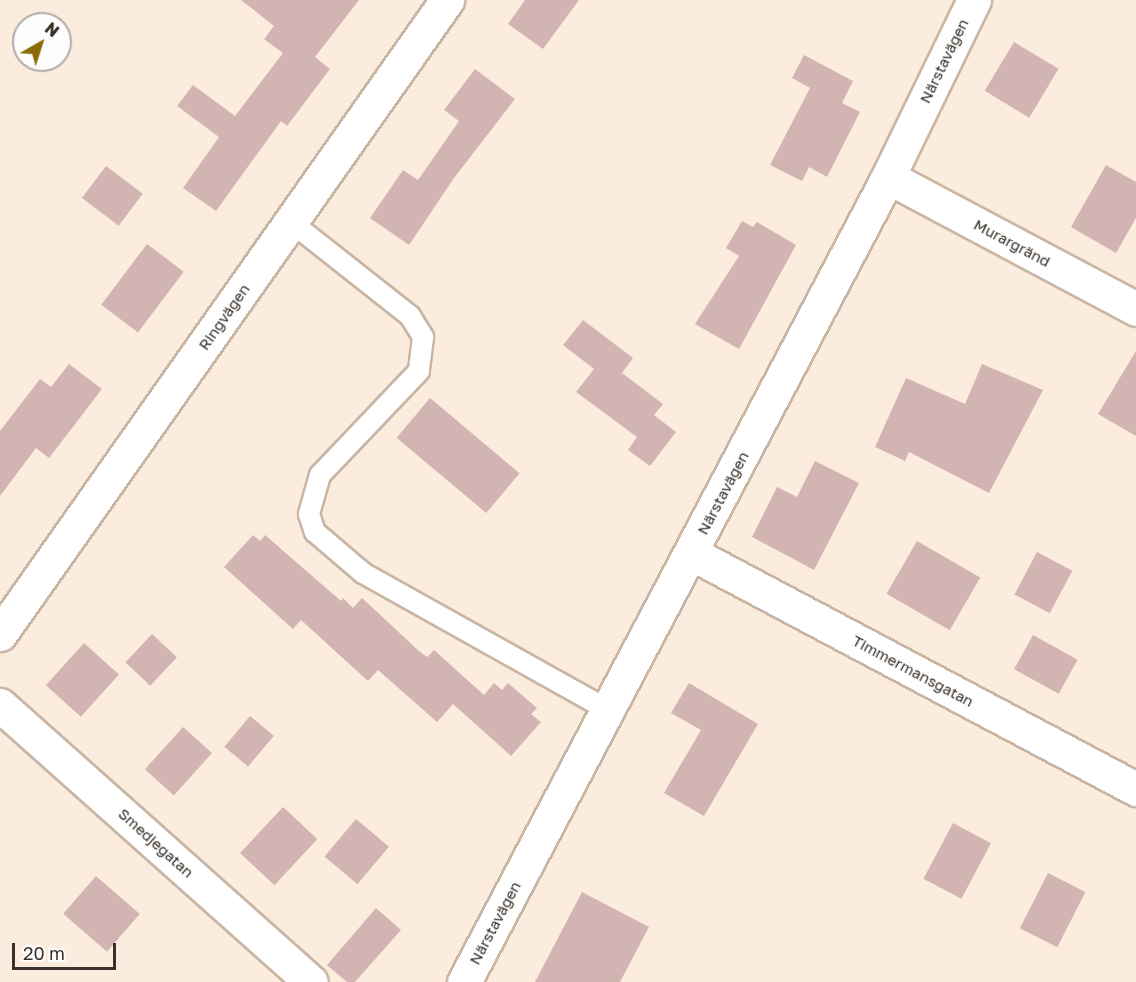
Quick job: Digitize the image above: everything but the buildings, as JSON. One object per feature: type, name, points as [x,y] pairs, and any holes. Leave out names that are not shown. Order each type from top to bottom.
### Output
[{"type":"street","name":"Ringvägen","points":[[0,634],[447,0]]},
{"type":"street","name":"Närstavägen","points":[[464,982],[888,177],[974,0]]},
{"type":"street","name":"Murargränd","points":[[888,177],[1136,309]]},
{"type":"street","name":"Timmermansgatan","points":[[691,553],[1136,789]]},
{"type":"street","name":"Smedjegatan","points":[[0,705],[311,982]]},
{"type":"lane","points":[[291,222],[410,316],[423,337],[419,371],[320,475],[309,514],[315,532],[363,573],[608,711]]}]
